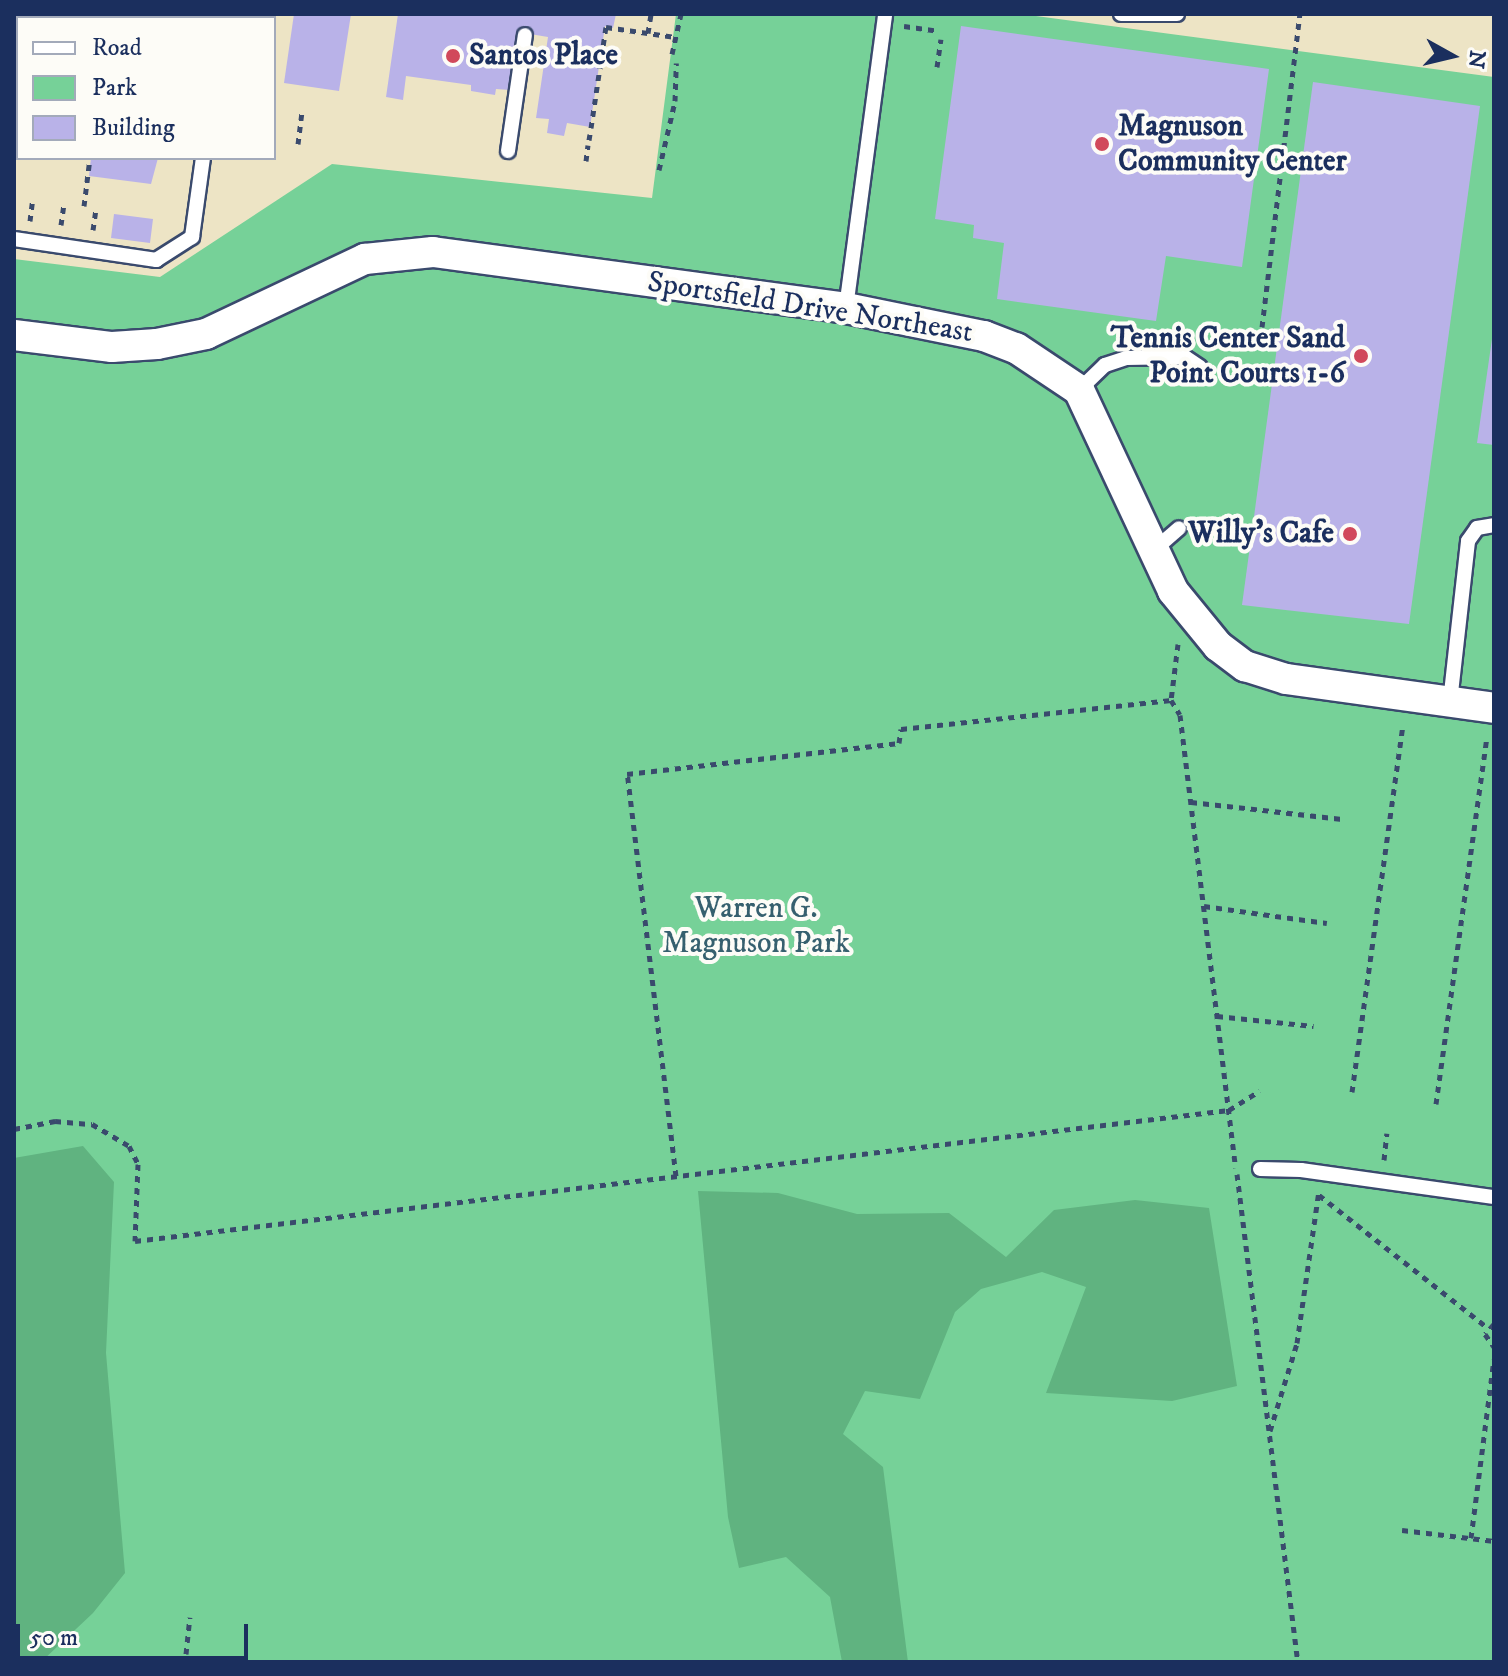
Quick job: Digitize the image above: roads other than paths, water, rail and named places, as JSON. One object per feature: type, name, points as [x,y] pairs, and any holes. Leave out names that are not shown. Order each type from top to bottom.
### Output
[{"type":"street","name":"Sportsfield Drive Northeast","points":[[14,335],[112,347],[170,342],[206,334],[365,259],[433,252],[846,308],[984,336],[1016,348],[1079,390]]},
{"type":"street","points":[[1079,390],[1154,550],[1193,620],[1245,666],[1286,679],[1450,702],[1492,716]]},
{"type":"lane","points":[[846,308],[885,14]]},
{"type":"lane","points":[[1121,14],[1177,14]]},
{"type":"lane","points":[[508,151],[525,35]]},
{"type":"lane","points":[[14,239],[156,260],[192,237],[203,160]]},
{"type":"lane","points":[[1079,390],[1105,365],[1126,358],[1185,357],[1200,367]]},
{"type":"lane","points":[[1450,702],[1468,541],[1477,528],[1494,525]]},
{"type":"lane","points":[[1154,550],[1179,528]]},
{"type":"lane","points":[[1260,1169],[1301,1170],[1494,1197]]},
{"type":"place","name":"Santos Place","points":[[453,56]]},
{"type":"place","name":"Magnuson Community Center","points":[[1102,144]]},
{"type":"place","name":"Tennis Center Sand Point Courts 1-6","points":[[1361,356]]},
{"type":"place","name":"Willy's Cafe","points":[[1350,534]]},
{"type":"park label","name":"Warren G. Magnuson Park","points":[[756,926]]}]
